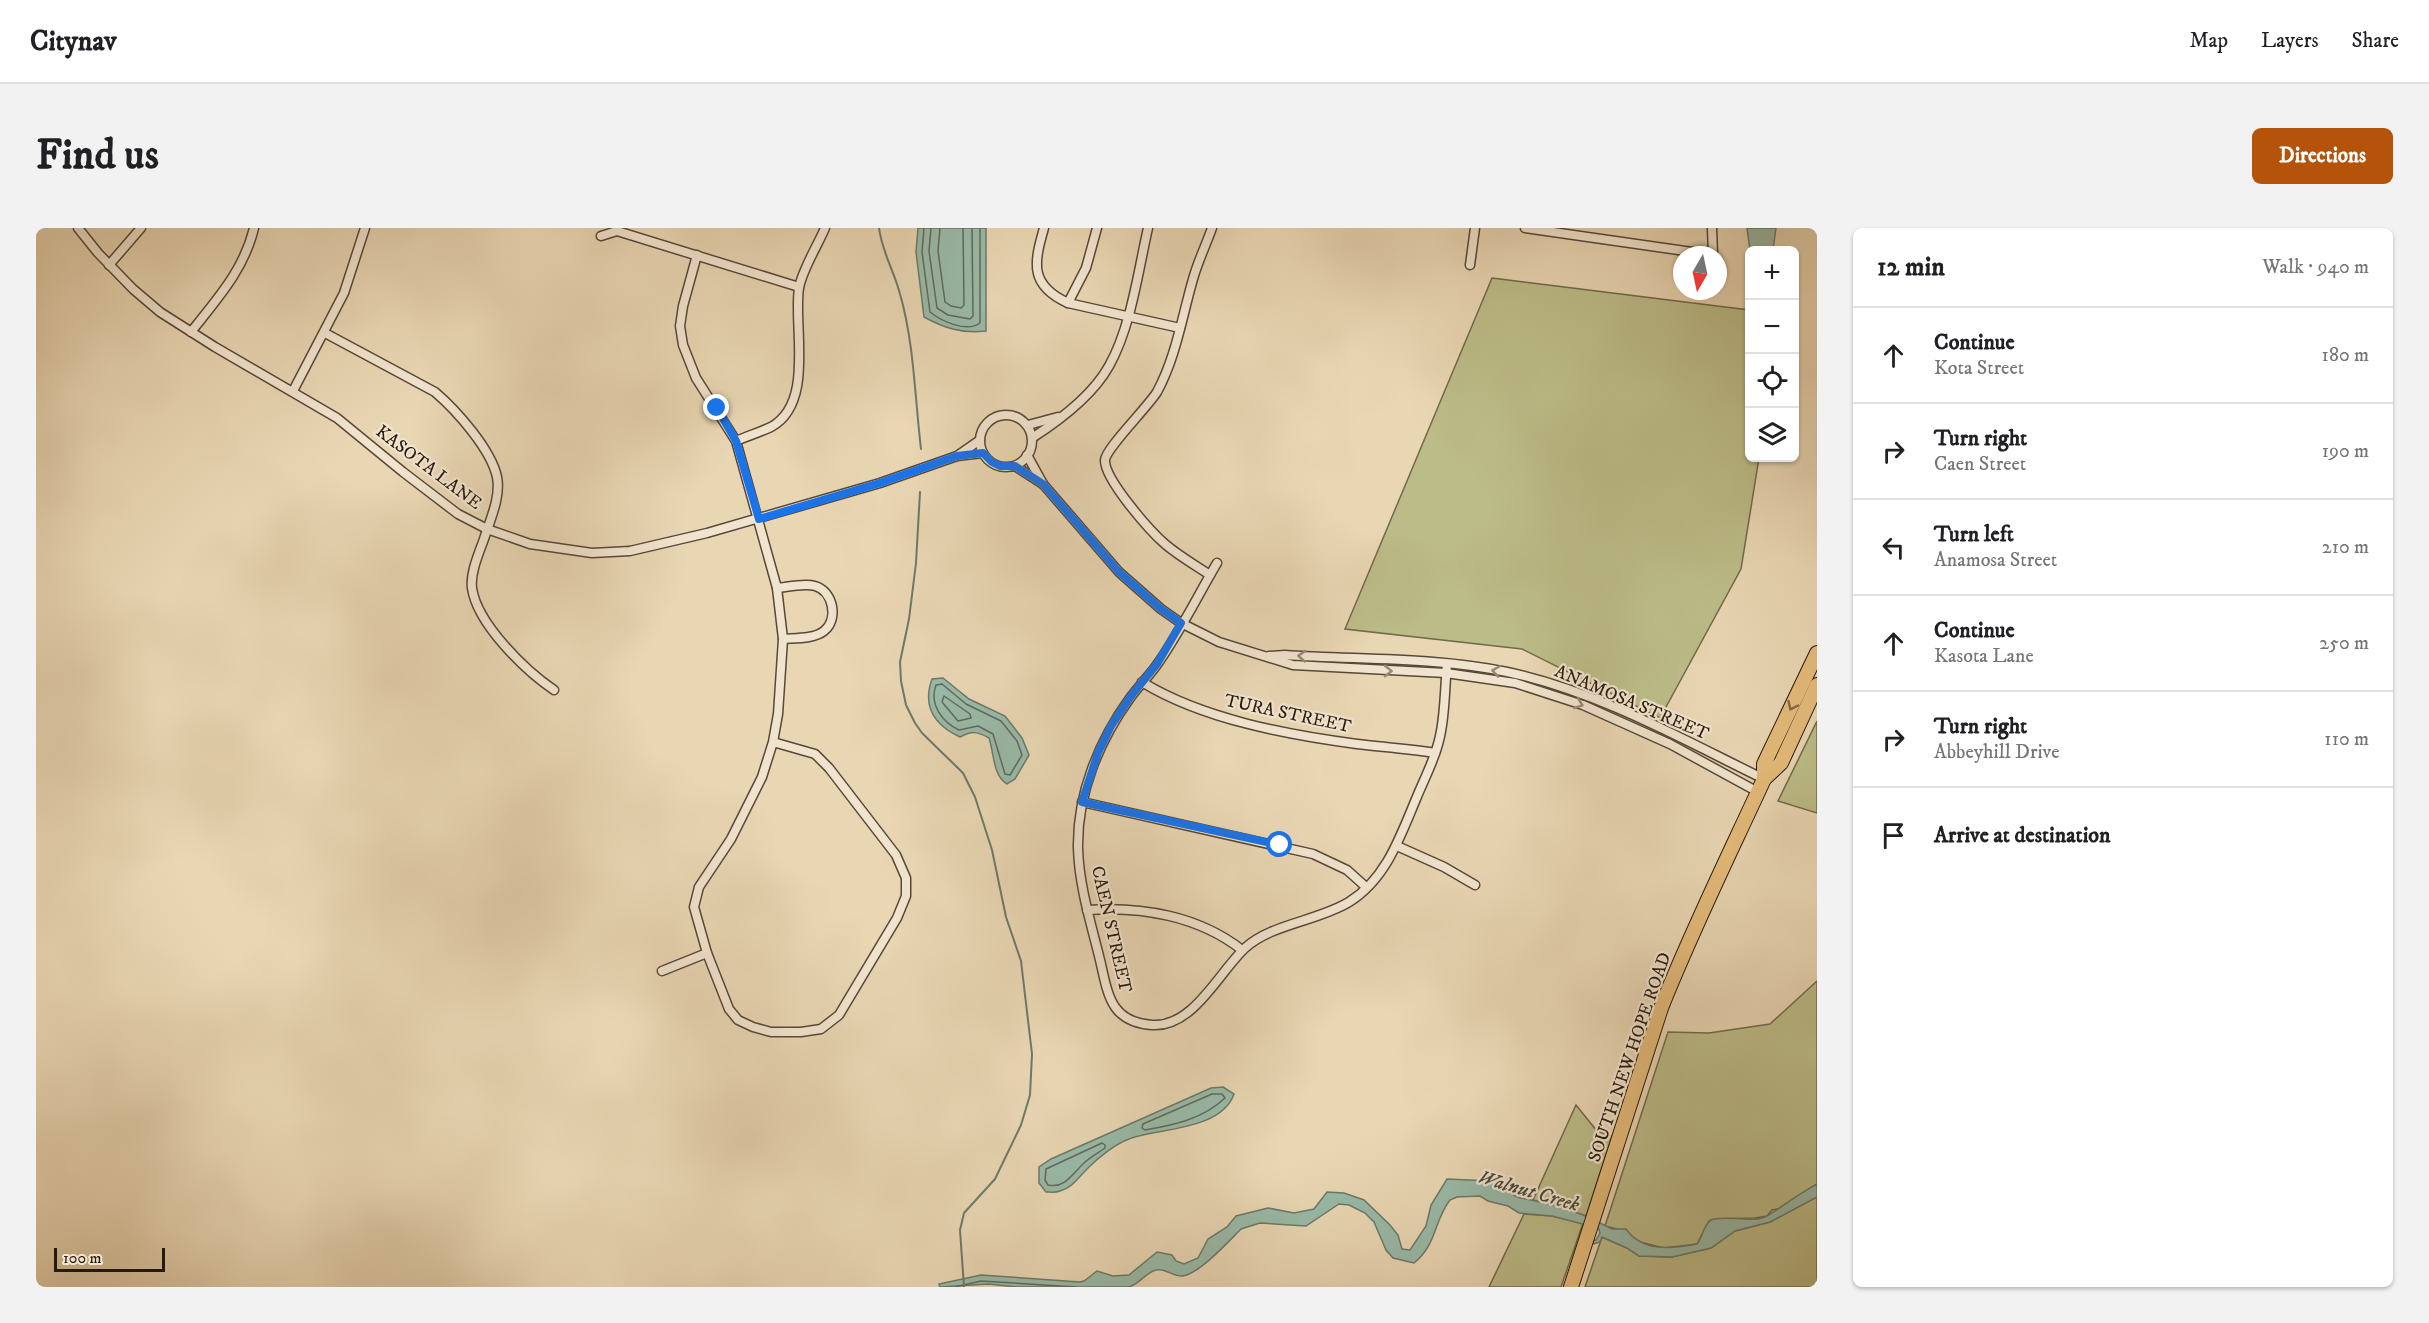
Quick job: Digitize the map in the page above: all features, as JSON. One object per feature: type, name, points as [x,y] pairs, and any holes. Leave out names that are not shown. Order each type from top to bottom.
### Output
[{"type":"main road","name":"SOUTH NEW HOPE ROAD","points":[[1570,1287],[1661,1008],[1704,904],[1764,778],[1764,764],[1817,653]]},
{"type":"main road","name":"SOUTH NEW HOPE ROAD","points":[[1764,778],[1781,762],[1817,685]]},
{"type":"street","name":"KASOTA LANE","points":[[78,228],[109,265],[160,312],[337,418],[458,514],[487,529],[530,544],[592,553],[630,551],[667,544],[880,483],[957,456],[983,453]]},
{"type":"street","points":[[109,265],[141,228]]},
{"type":"street","points":[[191,332],[236,275],[251,241],[254,228]]},
{"type":"street","points":[[293,391],[344,293],[365,228]]},
{"type":"street","points":[[736,441],[771,427],[787,413],[793,403],[800,343],[799,287],[825,228]]},
{"type":"street","points":[[1044,228],[1035,259],[1040,278],[1046,289],[1068,303],[1180,328]]},
{"type":"street","points":[[1068,303],[1086,268],[1097,228]]},
{"type":"street","points":[[1032,438],[1053,424],[1090,389],[1109,367],[1120,343],[1128,315],[1148,228]]},
{"type":"street","points":[[1210,575],[1164,543],[1107,475],[1105,460],[1109,450],[1157,391],[1171,358],[1201,254],[1212,228]]},
{"type":"street","points":[[1470,265],[1476,228]]},
{"type":"street","points":[[1525,228],[1673,249]]},
{"type":"street","points":[[1712,228],[1713,246]]},
{"type":"street","points":[[601,236],[617,231],[799,287]]},
{"type":"street","points":[[697,255],[683,306],[680,326],[683,345],[696,378],[736,441],[777,588],[783,639],[781,685],[773,742],[762,777],[730,839],[699,887],[694,907],[707,953],[729,1009],[738,1020],[753,1028],[771,1032],[801,1032],[821,1029],[839,1015],[897,918],[906,896],[906,878],[896,855],[829,768],[815,754],[773,742]]},
{"type":"street","points":[[325,333],[435,392],[449,404],[485,453],[497,475],[498,492],[472,587],[477,606],[486,621],[525,669],[554,690]]},
{"type":"street","name":"KASOTA LANE","points":[[957,456],[980,440],[984,427],[994,417],[1010,415],[1028,425]]},
{"type":"street","points":[[980,440],[983,453],[992,462],[1000,466],[1015,466],[1027,455],[1032,438],[1028,425],[1058,417]]},
{"type":"street","name":"ANAMOSA STREET","points":[[1027,455],[1043,484],[1119,572],[1161,609],[1181,623],[1219,642],[1293,665],[1508,673],[1568,689],[1626,713],[1764,778]]},
{"type":"street","name":"ANAMOSA STREET","points":[[1015,466],[1043,484]]},
{"type":"street","name":"CAEN STREET","points":[[1217,563],[1157,664],[1111,726],[1098,753],[1082,802],[1078,847],[1087,910],[1107,992],[1115,1009],[1140,1024],[1167,1024],[1182,1017],[1197,1005],[1242,950],[1260,938],[1349,902],[1383,868],[1397,846],[1435,753],[1441,730],[1446,669]]},
{"type":"street","points":[[777,588],[814,586],[825,591],[831,600],[833,612],[830,624],[824,632],[813,636],[783,639]]},
{"type":"street","name":"ANAMOSA STREET","points":[[1446,669],[1515,683],[1583,705],[1670,744],[1758,792]]},
{"type":"street","name":"TURA STREET","points":[[1142,682],[1165,697],[1243,721],[1306,736],[1435,753]]},
{"type":"street","points":[[1082,802],[1313,854],[1347,870],[1366,887]]},
{"type":"street","points":[[1397,846],[1444,867],[1475,885]]},
{"type":"street","points":[[1087,910],[1134,909],[1192,922],[1222,935],[1242,950]]},
{"type":"street","points":[[662,970],[707,953]]},
{"type":"green space","points":[[1492,278],[1745,310],[1745,462],[1758,462],[1741,569],[1660,718],[1522,649],[1345,629]]},
{"type":"green space","points":[[1817,721],[1817,813],[1778,801]]},
{"type":"green space","points":[[1817,981],[1817,1184],[1782,1208],[1772,1210],[1767,1216],[1709,1221],[1697,1244],[1664,1248],[1640,1242],[1617,1229],[1605,1226],[1668,1032],[1709,1033],[1770,1024]]},
{"type":"green space","points":[[1576,1105],[1597,1131],[1612,1136],[1586,1216],[1533,1200]]},
{"type":"green space","points":[[1817,1197],[1817,1287],[1585,1287],[1602,1237],[1639,1256],[1672,1257],[1711,1248],[1735,1231],[1770,1222]]},
{"type":"green space","points":[[1524,1214],[1552,1216],[1583,1223],[1561,1287],[1489,1287]]},
{"type":"water","points":[[918,228],[986,228],[986,331],[969,332],[954,329],[924,317],[916,252]]},
{"type":"water","points":[[1747,228],[1776,228],[1774,246],[1749,246]]},
{"type":"water","points":[[943,678],[969,699],[1005,716],[1022,738],[1029,755],[1015,779],[1007,784],[999,776],[989,738],[975,733],[960,737],[943,727],[932,714],[928,698],[932,679]]},
{"type":"water","points":[[1223,1087],[1234,1094],[1227,1106],[1216,1115],[1202,1122],[1141,1135],[1124,1141],[1102,1156],[1064,1190],[1046,1192],[1039,1183],[1039,1167],[1051,1159],[1211,1088]]},
{"type":"water","points":[[1447,1179],[1491,1181],[1517,1197],[1558,1206],[1612,1229],[1626,1229],[1640,1242],[1668,1248],[1697,1244],[1706,1225],[1716,1218],[1754,1219],[1767,1216],[1817,1184],[1817,1197],[1770,1222],[1735,1231],[1711,1248],[1672,1257],[1639,1256],[1602,1237],[1600,1242],[1593,1244],[1592,1241],[1596,1240],[1600,1233],[1599,1229],[1552,1216],[1519,1213],[1508,1206],[1488,1201],[1480,1196],[1457,1197],[1450,1200],[1427,1248],[1414,1263],[1393,1258],[1386,1250],[1374,1222],[1365,1213],[1349,1205],[1339,1204],[1306,1226],[1260,1223],[1241,1229],[1214,1256],[1190,1274],[1179,1276],[1156,1270],[1129,1287],[1017,1287],[988,1284],[940,1287],[939,1284],[981,1275],[1080,1282],[1097,1271],[1113,1276],[1129,1275],[1157,1252],[1172,1255],[1176,1261],[1184,1264],[1198,1258],[1208,1239],[1227,1227],[1236,1216],[1268,1208],[1294,1213],[1314,1209],[1327,1192],[1344,1193],[1364,1200],[1398,1235],[1402,1249],[1410,1250],[1426,1226],[1431,1205]]},
{"type":"waterway","points":[[879,228],[905,312],[914,371],[921,449]]},
{"type":"waterway","points":[[920,492],[916,563],[909,619],[900,662],[901,681],[906,705],[915,723],[922,733],[963,773],[975,797],[992,850],[1006,917],[1021,961],[1032,1054],[1030,1095],[1021,1125],[995,1179],[964,1213],[960,1230],[964,1287]]},
{"type":"route","points":[[717,408],[736,441],[759,519],[880,483],[957,456],[983,453],[992,462],[1000,466],[1015,466],[1035,481],[1043,484],[1119,572],[1140,592],[1181,623],[1157,664],[1131,696],[1111,726],[1098,753],[1082,802],[1124,809],[1280,845]]},
{"type":"water label","name":"Walnut Creek","points":[[1529,1190]]}]
